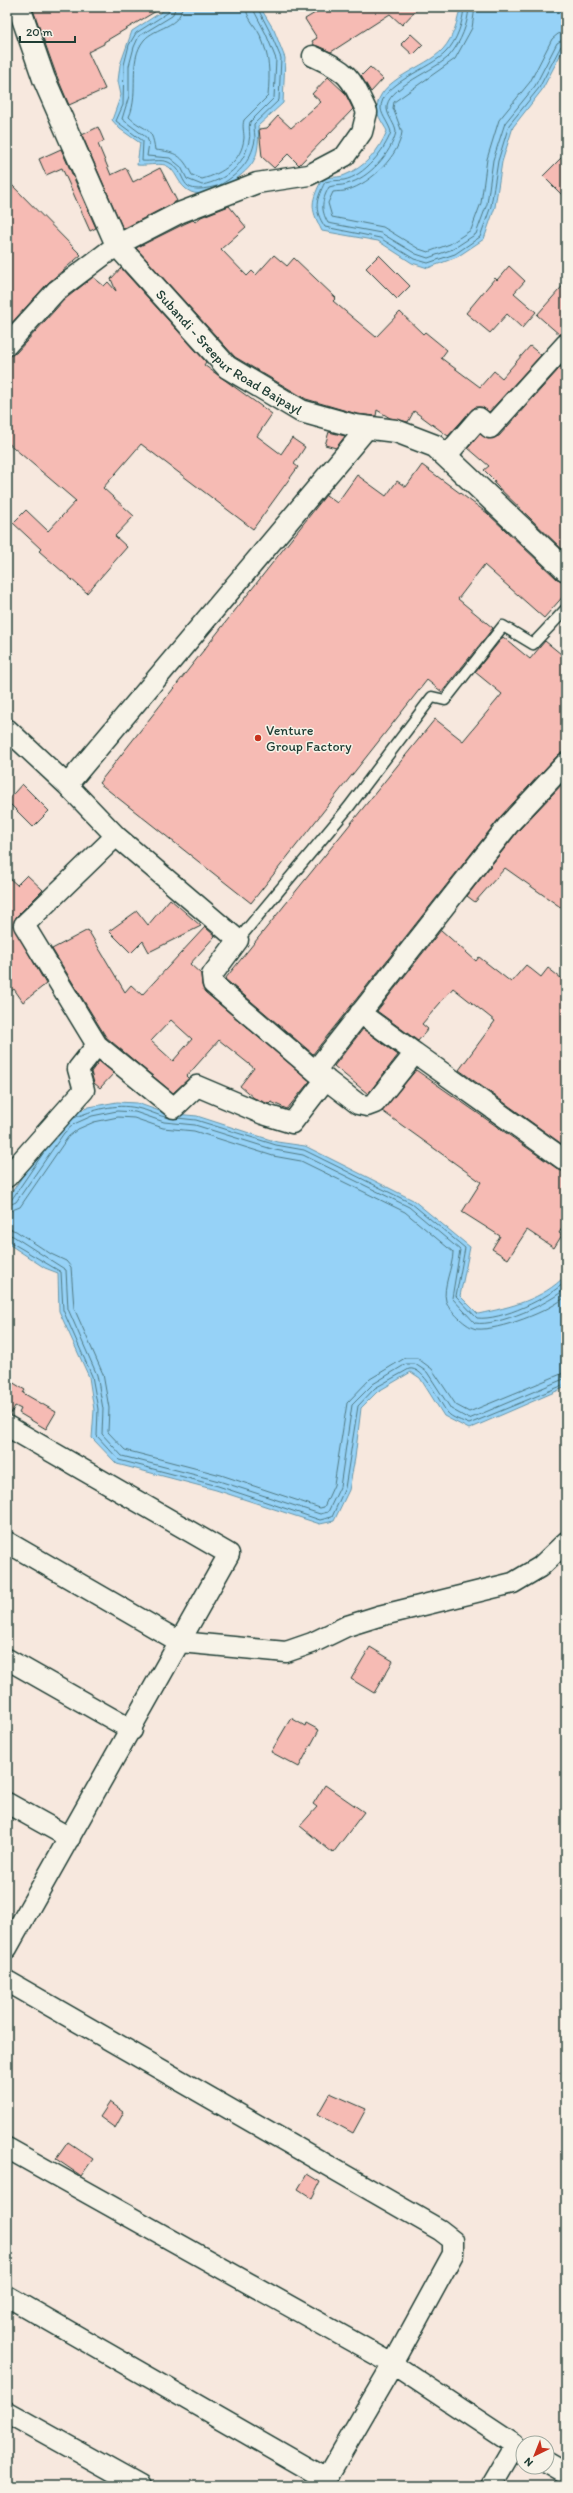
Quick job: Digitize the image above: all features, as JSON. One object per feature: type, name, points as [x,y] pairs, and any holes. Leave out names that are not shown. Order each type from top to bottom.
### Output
[{"type":"street","name":"Subandi - Sreepur Road Baipayl","points":[[19,7],[44,79],[116,245],[227,367],[301,411],[368,427],[396,431],[435,446],[447,455],[566,570]]},
{"type":"street","points":[[7,345],[56,292],[116,245],[179,212],[257,183],[309,176],[345,156],[362,132],[368,112],[352,79],[336,67],[313,56]]},
{"type":"street","points":[[447,455],[479,418],[490,428],[566,344]]},
{"type":"street","points":[[67,785],[368,427]]},
{"type":"street","points":[[7,729],[67,785],[116,836],[238,940],[212,975],[213,984],[320,1075],[358,1104],[367,1106],[375,1103],[415,1053]]},
{"type":"street","points":[[116,836],[24,925],[97,1045],[174,1108],[197,1086],[263,1114],[292,1123],[320,1075],[360,1013],[510,823],[566,763]]},
{"type":"street","points":[[360,1013],[566,1161]]},
{"type":"street","points":[[7,1177],[84,1090],[78,1069],[97,1045]]},
{"type":"street","points":[[7,1426],[229,1554],[132,1730],[7,1948]]},
{"type":"street","points":[[7,1542],[180,1642],[286,1652],[312,1643],[347,1626],[379,1616],[513,1583],[540,1567],[566,1542]]},
{"type":"street","points":[[7,1659],[132,1730]]},
{"type":"street","points":[[7,1804],[70,1838]]},
{"type":"street","points":[[7,1982],[440,2230],[453,2240],[453,2254],[393,2364],[324,2482],[7,2296]]},
{"type":"street","points":[[7,2148],[393,2364],[515,2445]]},
{"type":"street","points":[[7,2412],[140,2486]]},
{"type":"street","points":[[491,2486],[515,2453]]},
{"type":"street","points":[[555,2468],[566,2474]]},
{"type":"lane","points":[[238,940],[348,808],[432,697],[445,700],[503,626],[533,644],[566,609]]},
{"type":"water","points":[[169,7],[260,7],[274,30],[285,58],[283,103],[258,126],[257,149],[253,162],[234,180],[225,186],[207,193],[198,194],[186,189],[172,170],[165,165],[137,165],[140,143],[120,129],[112,120],[121,95],[118,81],[120,65],[132,31]]},
{"type":"water","points":[[460,7],[566,7],[566,44],[542,90],[513,127],[502,162],[495,207],[484,239],[457,257],[428,268],[412,263],[378,241],[322,231],[313,210],[313,204],[316,192],[323,177],[340,177],[352,172],[365,163],[375,152],[387,131],[377,112],[379,99],[393,82],[435,56],[447,45],[458,18]]},
{"type":"water","points":[[117,1102],[137,1103],[165,1113],[197,1116],[277,1142],[305,1146],[413,1200],[470,1247],[460,1296],[478,1314],[525,1301],[547,1291],[566,1275],[566,1387],[469,1429],[444,1416],[420,1378],[411,1372],[377,1392],[361,1408],[355,1458],[349,1490],[334,1521],[320,1524],[216,1490],[117,1464],[92,1438],[94,1410],[89,1377],[59,1311],[58,1273],[45,1268],[7,1243],[7,1199],[44,1145],[69,1116],[89,1107]]},
{"type":"building","points":[[32,7],[163,7],[104,42],[104,44],[88,52],[105,89],[69,105],[56,74]]},
{"type":"building","points":[[325,7],[419,7],[402,25],[390,14],[331,52],[314,45],[312,41],[317,38],[305,19]]},
{"type":"building","points":[[411,34],[423,45],[413,55],[401,44]]},
{"type":"building","points":[[370,67],[383,79],[371,92],[361,76]]},
{"type":"building","points":[[328,77],[345,93],[353,109],[299,165],[288,154],[274,168],[262,157],[259,129],[267,128],[278,116],[291,128],[321,102],[312,94]]},
{"type":"building","points":[[98,127],[104,141],[98,144],[111,175],[126,168],[133,182],[160,168],[177,201],[123,229],[82,135]]},
{"type":"building","points":[[61,149],[96,228],[90,231],[62,168],[46,175],[39,159]]},
{"type":"building","points":[[566,153],[566,199],[543,176]]},
{"type":"building","points":[[7,180],[81,255],[48,283],[7,328]]},
{"type":"building","points":[[229,206],[246,227],[221,249],[247,276],[252,271],[256,275],[274,255],[287,266],[294,258],[336,298],[333,301],[376,337],[400,312],[423,334],[425,332],[447,350],[441,358],[480,387],[494,371],[502,378],[530,346],[541,355],[489,412],[482,407],[475,407],[448,436],[414,411],[408,422],[390,418],[377,410],[376,416],[357,414],[306,399],[235,357],[136,248],[184,224],[193,220],[195,222],[201,217]]},
{"type":"building","points":[[379,255],[410,286],[397,299],[366,268]]},
{"type":"building","points":[[509,266],[525,281],[514,293],[536,312],[522,328],[507,314],[490,333],[466,313],[495,278],[497,280]]},
{"type":"building","points":[[121,268],[206,362],[204,365],[272,414],[257,436],[281,454],[292,438],[305,447],[294,464],[298,467],[253,529],[141,444],[103,488],[134,516],[115,536],[127,547],[87,593],[39,551],[41,549],[13,523],[26,510],[48,531],[76,501],[7,442],[7,356],[16,353],[64,300],[93,277],[104,286],[108,282],[116,291],[111,279]]},
{"type":"building","points":[[566,282],[566,333],[560,335],[537,315]]},
{"type":"building","points":[[566,361],[566,553],[494,483],[495,481],[484,470],[489,466],[468,448],[480,434],[488,439],[499,436]]},
{"type":"building","points":[[329,432],[345,436],[336,448],[325,445]]},
{"type":"building","name":"Venture Group Factory","points":[[422,465],[487,513],[557,579],[566,582],[566,593],[544,618],[484,565],[458,599],[493,628],[442,692],[427,680],[251,903],[99,783],[326,495],[337,503],[357,475],[386,496],[397,481],[406,487]]},
{"type":"building","points":[[503,637],[530,659],[545,641],[566,658],[566,752],[558,755],[501,816],[313,1054],[225,979],[435,719],[463,741],[502,694],[475,672]]},
{"type":"building","points":[[566,780],[566,911],[505,868],[475,902],[467,896],[519,830]]},
{"type":"building","points":[[22,784],[49,811],[33,827],[7,801]]},
{"type":"building","points":[[27,875],[43,890],[16,917],[13,926],[46,984],[23,1002],[14,989],[7,995],[7,876],[17,885]]},
{"type":"building","points":[[170,899],[201,926],[149,952],[143,941],[131,953],[109,931],[137,911],[148,925]]},
{"type":"building","points":[[205,927],[215,936],[190,964],[201,974],[202,985],[205,992],[310,1081],[287,1109],[271,1102],[269,1104],[254,1098],[240,1086],[254,1068],[219,1040],[187,1076],[189,1078],[173,1093],[106,1037],[52,949],[88,930],[125,992],[131,985],[142,995]],"holes":[[[171,1020],[192,1039],[173,1061],[151,1041]]]},
{"type":"building","points":[[441,930],[476,961],[479,957],[511,982],[526,965],[541,977],[548,968],[566,982],[566,1147],[459,1070],[495,1021],[453,988],[422,1024],[428,1029],[418,1041],[377,1011]]},
{"type":"building","points":[[363,1029],[398,1055],[368,1094],[334,1066]]},
{"type":"building","points":[[99,1061],[114,1073],[100,1088],[94,1083],[91,1072]]},
{"type":"building","points":[[416,1070],[559,1170],[566,1172],[566,1222],[559,1233],[562,1235],[554,1248],[527,1230],[508,1259],[492,1249],[500,1236],[462,1212],[481,1182],[382,1111]]},
{"type":"building","points":[[7,1379],[25,1390],[23,1393],[56,1412],[46,1429],[19,1413],[21,1409],[15,1406],[10,1415],[7,1415]]},
{"type":"building","points":[[370,1647],[393,1661],[374,1693],[351,1679]]},
{"type":"building","points":[[291,1718],[305,1726],[306,1723],[319,1730],[299,1767],[271,1752]]},
{"type":"building","points":[[325,1785],[364,1812],[333,1853],[300,1826],[317,1807],[313,1804]]},
{"type":"building","points":[[330,2093],[366,2109],[353,2133],[318,2114]]},
{"type":"building","points":[[110,2102],[124,2112],[115,2128],[100,2117]]},
{"type":"building","points":[[68,2142],[93,2159],[81,2176],[56,2159]]},
{"type":"building","points":[[307,2174],[320,2182],[312,2198],[298,2189]]},
{"type":"place","name":"Venture Group Factory","points":[[258,738]]}]
